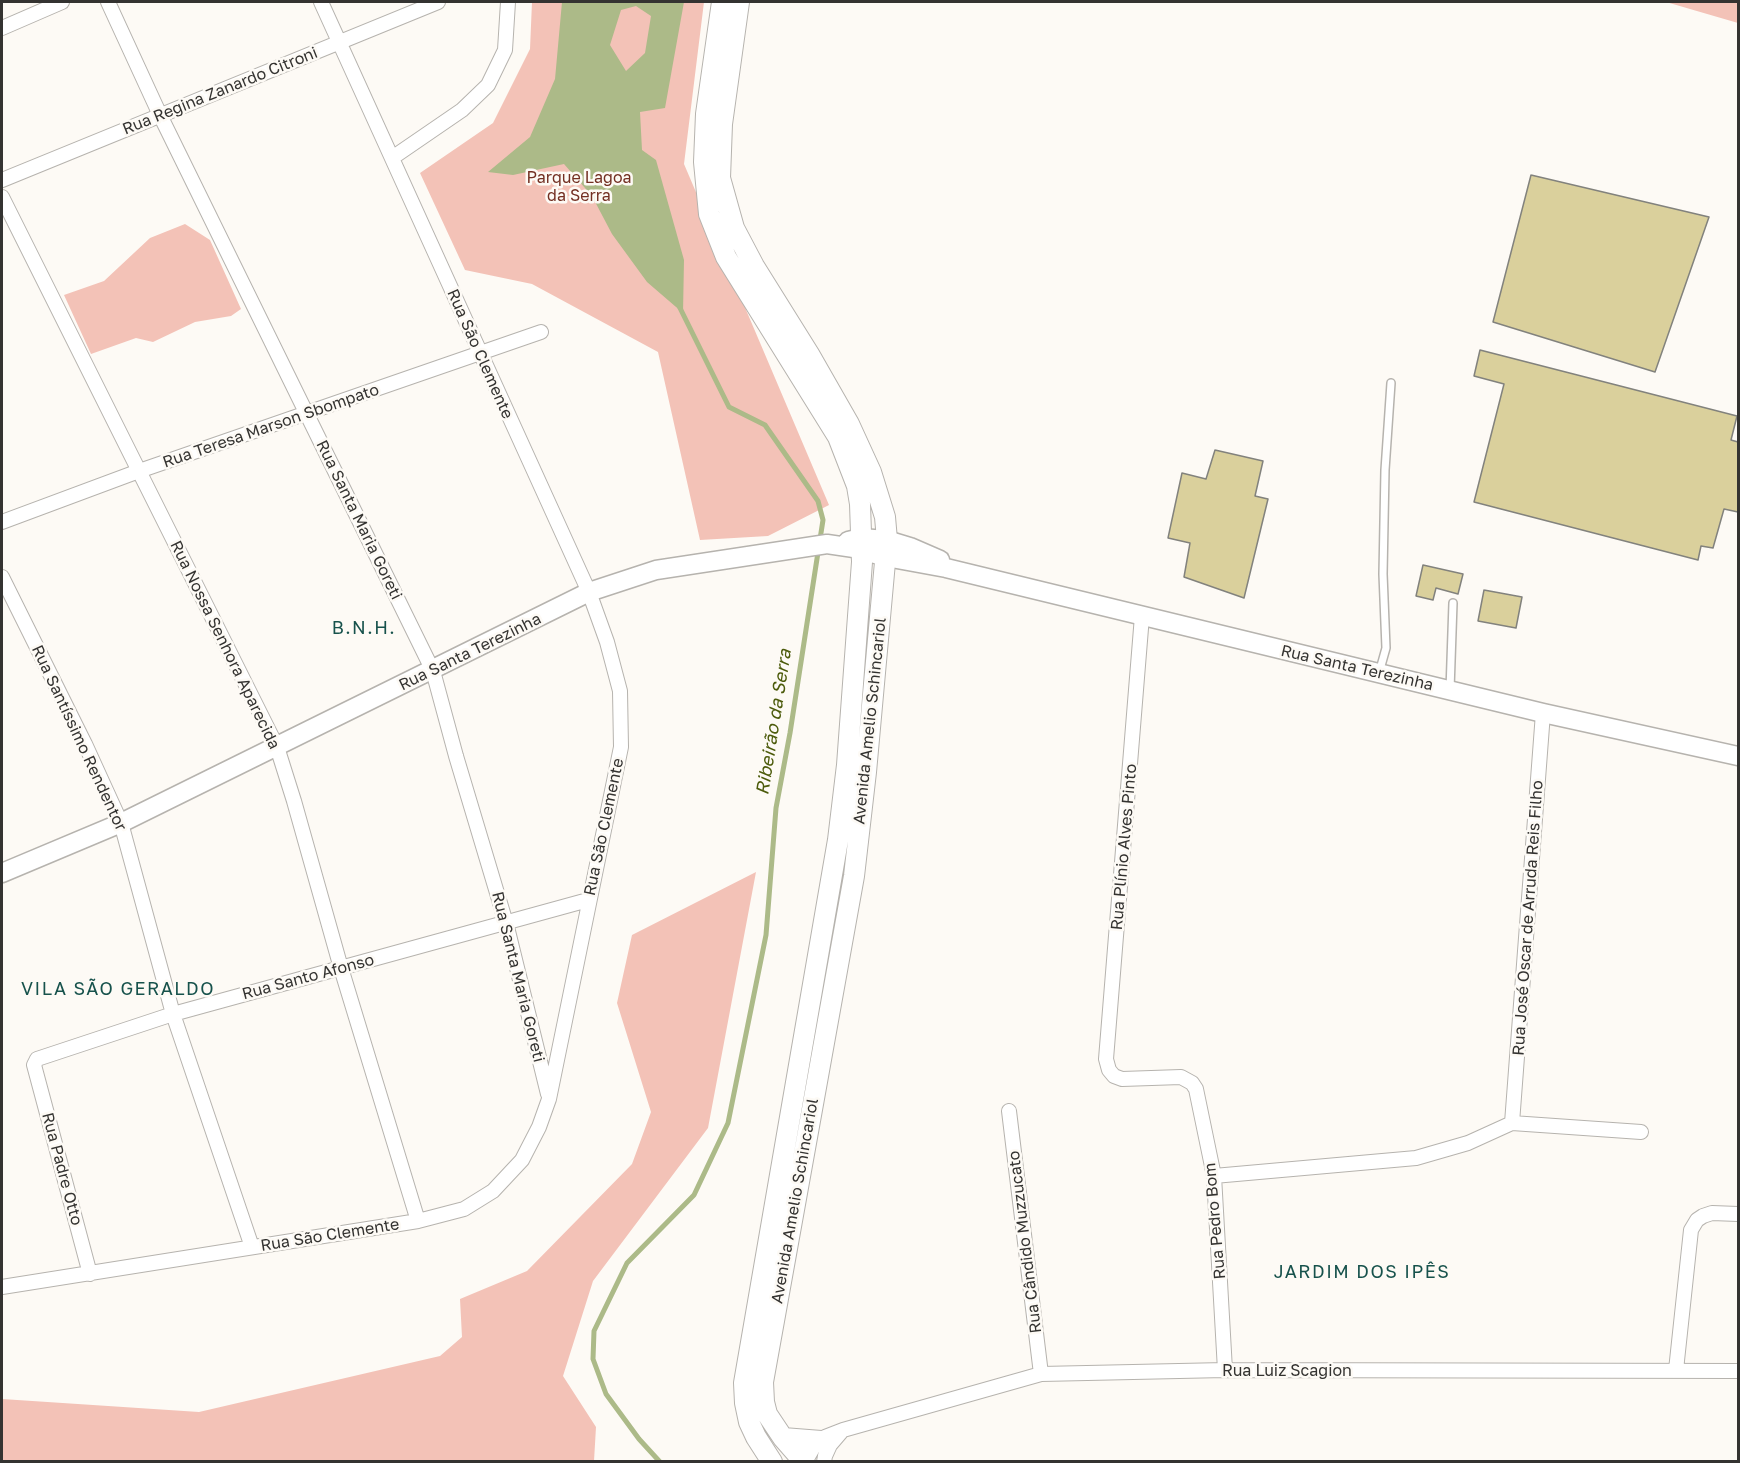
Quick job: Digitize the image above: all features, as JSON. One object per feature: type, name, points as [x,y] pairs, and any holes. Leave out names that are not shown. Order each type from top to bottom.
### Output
[{"type":"main road","name":"Avenida Amelio Schincariol","points":[[722,2],[706,114],[704,162],[710,214],[726,257],[838,437],[857,486],[860,504],[861,545],[847,765],[838,840],[744,1383],[744,1403],[749,1422],[772,1461]]},
{"type":"main road","name":"Avenida Amelio Schincariol","points":[[739,2],[722,124],[720,178],[734,228],[754,266],[849,424],[871,472],[885,517],[887,549],[854,876],[763,1382],[767,1414],[783,1438],[805,1461]]},
{"type":"main road","points":[[783,1438],[821,1441]]},
{"type":"street","points":[[2,28],[62,2]]},
{"type":"street","name":"Rua Santa Maria Goreti","points":[[108,2],[160,115],[433,671],[506,923],[549,1099]]},
{"type":"street","name":"Rua São Clemente","points":[[2,1287],[418,1221],[464,1209],[493,1191],[522,1160],[549,1099],[621,747],[621,691],[589,592],[321,2]]},
{"type":"street","name":"Rua Regina Zanardo Citroni","points":[[2,180],[438,2]]},
{"type":"street","points":[[392,158],[462,110],[488,85],[505,50],[508,2]]},
{"type":"street","name":"Rua Nossa Senhora Aparecida","points":[[2,197],[277,747],[418,1221]]},
{"type":"street","name":"Rua Teresa Marson Sbompato","points":[[2,522],[139,471],[541,332]]},
{"type":"street","name":"Rua Santa Terezinha","points":[[2,873],[121,823],[589,592],[656,570],[825,545],[861,545],[887,549],[977,576],[1543,713],[1738,756]]},
{"type":"street","name":"Rua Santíssimo Rendentor","points":[[2,577],[85,744],[121,823],[173,1014],[252,1247]]},
{"type":"street","name":"Rua Plínio Alves Pinto","points":[[1114,1076],[1109,1070],[1106,1059],[1142,616]]},
{"type":"street","name":"Rua José Oscar de Arruda Reis Filho","points":[[1512,1123],[1543,713]]},
{"type":"street","name":"Rua Santo Afonso","points":[[34,1065],[40,1057],[173,1014],[588,900]]},
{"type":"street","name":"Rua Padre Otto","points":[[34,1065],[90,1274]]},
{"type":"street","name":"Rua Pedro Bom","points":[[1114,1076],[1122,1079],[1182,1077],[1192,1083],[1196,1089],[1214,1176],[1225,1370]]},
{"type":"street","name":"Rua Cândido Muzzucato","points":[[1010,1111],[1041,1374]]},
{"type":"street","points":[[1214,1176],[1416,1158],[1468,1143],[1512,1123],[1641,1132]]},
{"type":"street","points":[[1676,1370],[1691,1230],[1697,1220],[1703,1216],[1712,1213],[1738,1214]]},
{"type":"street","name":"Rua Luiz Scagion","points":[[821,1441],[843,1430],[1041,1374],[1225,1370],[1738,1371]]},
{"type":"street","points":[[824,1461],[830,1445],[843,1430]]},
{"type":"street","points":[[805,1461],[813,1448],[821,1441]]},
{"type":"lane","points":[[1379,673],[1386,648],[1383,574],[1385,470],[1391,384]]},
{"type":"lane","points":[[1450,690],[1453,603]]},
{"type":"green space","name":"Parque Lagoa da Serra","points":[[532,2],[704,2],[684,164],[829,505],[768,536],[700,540],[658,352],[532,284],[465,270],[420,173],[493,123],[530,49]]},
{"type":"green space","points":[[1666,2],[1738,2],[1738,23]]},
{"type":"green space","points":[[185,224],[210,240],[241,309],[231,316],[195,322],[153,342],[136,338],[91,354],[64,295],[104,281],[150,238]]},
{"type":"green space","points":[[756,872],[708,1128],[593,1281],[563,1376],[596,1427],[594,1461],[2,1461],[2,1399],[199,1412],[440,1356],[462,1337],[460,1299],[527,1271],[632,1164],[651,1112],[617,1003],[632,935]]},
{"type":"shaded area","points":[[562,2],[684,2],[665,108],[640,112],[642,150],[656,160],[684,260],[683,313],[647,282],[612,234],[592,196],[564,164],[513,175],[488,172],[530,137],[555,79]],"holes":[[[636,6],[651,16],[645,53],[626,71],[610,45],[621,10]]]},
{"type":"building","points":[[1531,175],[1709,217],[1655,372],[1493,322]]},
{"type":"building","points":[[1480,350],[1737,416],[1731,440],[1738,442],[1738,512],[1724,509],[1713,548],[1701,546],[1698,560],[1474,502],[1504,384],[1474,376]]},
{"type":"building","points":[[1215,450],[1263,461],[1255,496],[1268,499],[1244,598],[1184,577],[1190,543],[1168,538],[1182,473],[1206,479]]},
{"type":"building","points":[[1423,565],[1463,574],[1458,594],[1436,588],[1433,600],[1416,596]]},
{"type":"building","points":[[1484,590],[1522,597],[1516,628],[1478,621]]},
{"type":"waterway","name":"Ribeirão da Serra","points":[[660,1462],[639,1439],[606,1394],[593,1359],[594,1331],[627,1263],[694,1195],[728,1123],[766,935],[776,808],[823,520],[818,501],[765,425],[729,407],[680,308]]},
{"type":"district","name":"B.N.H.","points":[[364,628]]},
{"type":"district","name":"VILA SÃO GERALDO","points":[[118,989]]},
{"type":"district","name":"JARDIM DOS IPÊS","points":[[1362,1272]]}]
